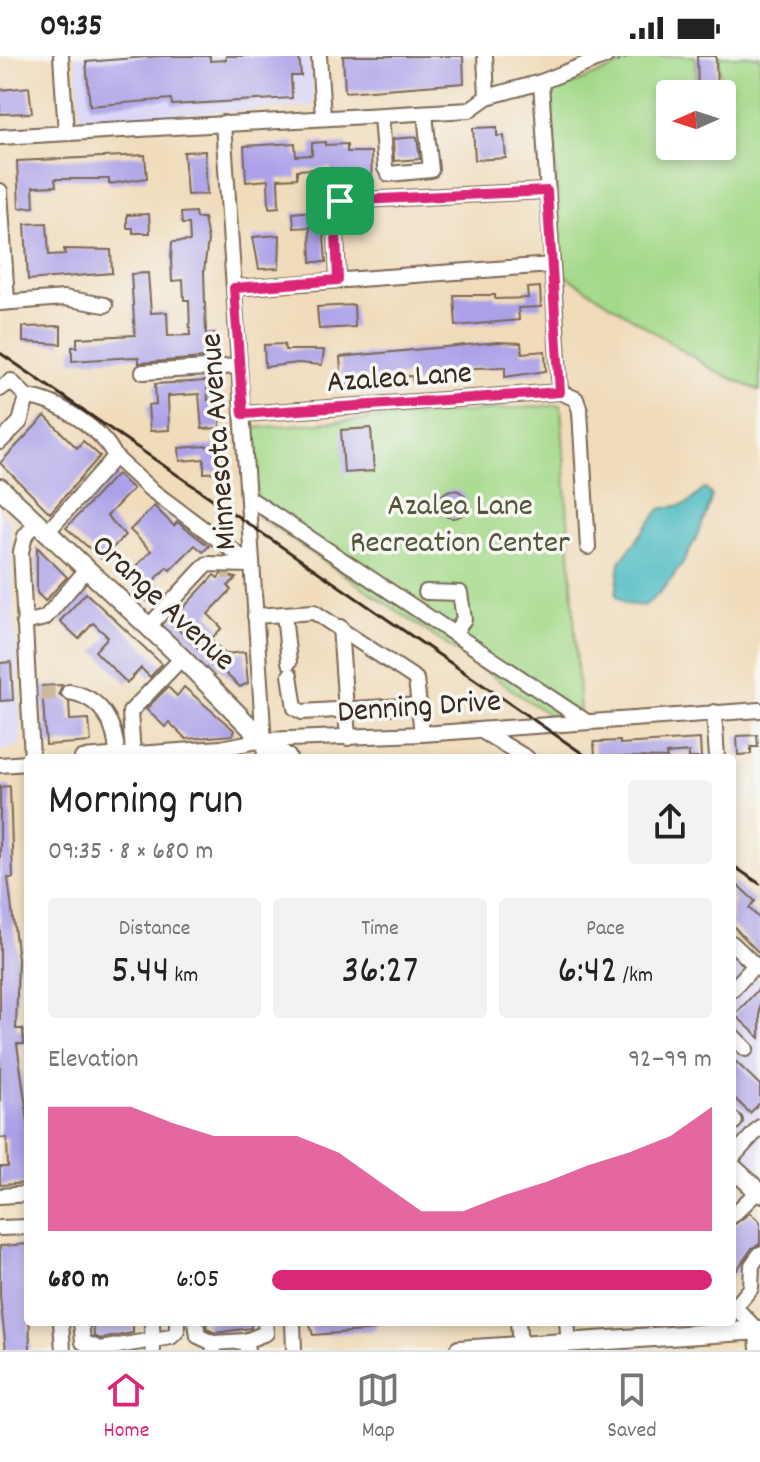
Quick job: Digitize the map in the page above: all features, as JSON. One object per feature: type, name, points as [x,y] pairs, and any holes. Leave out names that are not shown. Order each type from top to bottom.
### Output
[{"type":"main road","name":"Orange Avenue","points":[[0,488],[182,658],[264,749]]},
{"type":"main road","points":[[736,1170],[757,1187]]},
{"type":"main road","points":[[459,1350],[569,1343],[603,1345],[646,1330],[759,1330]]},
{"type":"street","points":[[61,56],[66,133]]},
{"type":"street","points":[[319,56],[323,117]]},
{"type":"street","points":[[485,56],[487,97]]},
{"type":"street","points":[[0,137],[469,110],[487,97],[541,82],[606,56]]},
{"type":"street","points":[[541,82],[560,392],[576,399],[580,411],[588,547]]},
{"type":"street","points":[[381,116],[385,168],[389,174],[410,174],[431,170],[425,114]]},
{"type":"street","name":"Minnesota Avenue","points":[[223,123],[264,749]]},
{"type":"street","points":[[0,191],[4,302],[64,298],[105,305]]},
{"type":"street","points":[[338,280],[335,210],[340,201],[547,191]]},
{"type":"street","points":[[234,288],[552,265]]},
{"type":"street","points":[[143,372],[239,366]]},
{"type":"street","points":[[4,380],[27,397],[43,399],[71,415],[104,440],[115,457],[169,504],[252,565]]},
{"type":"street","name":"Azalea Lane","points":[[243,414],[560,392]]},
{"type":"street","points":[[0,442],[20,422],[27,397]]},
{"type":"street","points":[[32,754],[35,696],[24,623],[21,552],[25,536],[42,527],[115,457]]},
{"type":"street","points":[[249,498],[584,720]]},
{"type":"street","points":[[149,626],[207,564],[252,565]]},
{"type":"street","points":[[203,567],[226,572],[252,565]]},
{"type":"street","points":[[24,623],[45,618],[87,569]]},
{"type":"street","points":[[426,592],[460,593],[464,619],[454,634]]},
{"type":"street","points":[[255,616],[314,612],[416,679],[422,734]]},
{"type":"street","points":[[284,614],[295,708],[302,712],[421,705]]},
{"type":"street","points":[[340,627],[348,738]]},
{"type":"street","points":[[133,754],[130,712],[182,658]]},
{"type":"street","points":[[69,692],[82,694],[110,721],[116,730],[117,754]]},
{"type":"street","name":"Denning Drive","points":[[178,754],[584,720],[760,710]]},
{"type":"street","points":[[714,712],[717,754]]},
{"type":"street","points":[[480,730],[520,754]]},
{"type":"street","points":[[0,765],[24,763]]},
{"type":"street","points":[[736,947],[757,967],[736,986]]},
{"type":"street","points":[[736,1039],[746,1049]]},
{"type":"street","points":[[736,1154],[760,1127]]},
{"type":"street","points":[[736,1211],[757,1187]]},
{"type":"street","points":[[0,1196],[24,1194]]},
{"type":"street","points":[[2,1228],[24,1227]]},
{"type":"street","points":[[736,1304],[756,1294],[752,1265],[760,1254]]},
{"type":"street","points":[[736,1308],[759,1330],[758,1350]]},
{"type":"street","points":[[61,1326],[63,1350]]},
{"type":"street","points":[[80,1326],[83,1342],[91,1348],[153,1344],[176,1335],[177,1326]]},
{"type":"street","points":[[197,1326],[198,1336],[214,1347],[246,1346],[266,1333],[265,1326]]},
{"type":"street","points":[[293,1326],[294,1350]]},
{"type":"street","points":[[519,1326],[525,1347]]},
{"type":"street","points":[[567,1326],[569,1343]]},
{"type":"shaded area","points":[[76,56],[310,56],[314,106],[81,120]]},
{"type":"shaded area","points":[[0,512],[9,520],[21,733],[19,746],[0,750]]},
{"type":"shaded area","points":[[736,959],[760,981],[760,1177],[736,1155]]},
{"type":"green space","points":[[643,56],[695,56],[697,80],[656,80],[656,160],[736,160],[736,80],[720,80],[719,56],[760,56],[760,391],[715,371],[563,274],[551,93]]},
{"type":"green space","name":"Azalea Lane Recreation Center","points":[[561,405],[580,714],[549,715],[258,516],[252,428]]},
{"type":"water","points":[[705,488],[712,496],[707,511],[677,571],[644,606],[626,604],[616,595],[620,562],[660,509],[687,504]]},
{"type":"building","points":[[160,56],[210,56],[210,61],[226,60],[226,56],[299,56],[301,76],[291,76],[292,98],[172,105],[171,99],[90,106],[86,62]]},
{"type":"building","points":[[343,56],[463,56],[464,83],[345,92]]},
{"type":"building","points":[[697,56],[716,56],[717,80],[698,80]]},
{"type":"building","points":[[29,87],[32,113],[0,114],[0,90]]},
{"type":"building","points":[[497,127],[497,136],[504,136],[506,158],[475,160],[473,128]]},
{"type":"building","points":[[417,137],[420,159],[394,161],[393,139]]},
{"type":"building","points":[[325,142],[325,145],[347,144],[347,152],[371,152],[372,189],[356,189],[356,180],[331,181],[331,168],[297,170],[297,178],[278,179],[279,207],[269,208],[268,180],[246,182],[244,146],[295,143],[296,156],[312,155],[312,143]]},
{"type":"building","points":[[205,151],[207,194],[187,195],[184,152]]},
{"type":"building","points":[[145,155],[147,178],[109,184],[109,179],[55,179],[56,186],[33,187],[34,207],[19,208],[17,161]]},
{"type":"building","points":[[322,210],[326,262],[311,262],[310,227],[294,228],[293,213]]},
{"type":"building","points":[[195,212],[196,218],[204,218],[208,240],[204,271],[206,334],[215,333],[216,357],[139,363],[139,358],[134,357],[72,361],[72,347],[77,347],[77,338],[135,335],[131,274],[148,273],[151,313],[167,312],[168,336],[190,335],[189,300],[184,300],[183,280],[172,281],[171,261],[172,242],[190,241],[189,224],[182,224],[181,213]]},
{"type":"building","points":[[149,214],[150,233],[133,233],[133,228],[127,228],[127,215]]},
{"type":"building","points":[[47,223],[49,255],[65,254],[64,249],[111,250],[112,273],[28,280],[25,224]]},
{"type":"building","points":[[280,235],[279,268],[259,269],[253,237]]},
{"type":"building","points":[[540,287],[541,307],[518,308],[519,320],[456,326],[454,295],[528,298],[527,288]]},
{"type":"building","points":[[354,305],[355,327],[319,329],[317,307]]},
{"type":"building","points":[[61,326],[61,344],[23,342],[23,327]]},
{"type":"building","points":[[498,342],[521,343],[522,353],[545,351],[546,371],[505,377],[505,367],[476,368],[453,370],[453,381],[442,381],[441,374],[425,375],[425,382],[413,383],[412,376],[383,377],[383,383],[342,385],[340,357]]},
{"type":"building","points":[[284,344],[285,350],[324,350],[322,365],[298,363],[265,367],[264,345]]},
{"type":"building","points":[[207,381],[208,400],[220,400],[220,428],[202,429],[199,394],[168,396],[169,430],[150,431],[148,405],[156,404],[155,384]]},
{"type":"building","points":[[45,416],[77,448],[83,441],[100,456],[50,513],[0,463]]},
{"type":"building","points":[[371,428],[374,471],[344,473],[341,430]]},
{"type":"building","points":[[222,445],[224,472],[204,473],[204,459],[180,461],[179,448]]},
{"type":"building","points":[[117,474],[133,489],[107,516],[125,535],[102,559],[66,528]]},
{"type":"building","points":[[453,490],[463,494],[467,504],[463,514],[453,518],[443,514],[439,504],[443,494]]},
{"type":"building","points":[[154,506],[174,526],[177,522],[209,546],[203,552],[195,545],[170,570],[167,567],[152,583],[159,591],[148,602],[125,578],[151,551],[130,530]]},
{"type":"building","points":[[37,547],[67,577],[45,601],[37,593]]},
{"type":"building","points":[[221,574],[236,578],[228,586],[231,590],[208,614],[222,628],[211,639],[225,654],[245,652],[248,683],[240,687],[170,622],[214,575],[218,578]]},
{"type":"building","points":[[86,593],[162,664],[150,677],[141,668],[127,683],[95,651],[108,637],[93,623],[79,639],[60,621]]},
{"type":"building","points":[[11,662],[13,700],[0,701],[0,663]]},
{"type":"building","points":[[62,685],[59,694],[69,702],[70,720],[89,719],[91,742],[46,745],[42,686]]},
{"type":"building","points":[[168,687],[177,696],[184,687],[234,730],[232,735],[186,739],[169,722],[165,727],[146,709]]},
{"type":"building","points":[[757,735],[758,747],[751,747],[751,754],[738,755],[737,736]]},
{"type":"building","points":[[700,739],[701,754],[595,754],[594,742],[620,741],[620,744]]},
{"type":"building","points":[[10,786],[13,878],[8,878],[18,959],[16,1029],[23,1029],[24,1044],[17,1044],[24,1093],[24,1183],[0,1185],[0,1167],[8,1167],[7,1138],[0,1138],[0,787]]},
{"type":"building","points":[[736,884],[755,901],[749,908],[760,919],[760,954],[736,929]]},
{"type":"building","points":[[760,987],[760,1038],[736,1014]]},
{"type":"building","points":[[736,1062],[760,1085],[760,1103],[750,1113],[736,1100]]},
{"type":"building","points":[[750,1213],[760,1222],[760,1244],[752,1248],[736,1271],[736,1223]]},
{"type":"building","points":[[24,1244],[24,1326],[30,1326],[30,1350],[6,1350],[0,1296],[0,1246]]},
{"type":"building","points":[[93,1326],[133,1326],[133,1333],[101,1339],[94,1336]]},
{"type":"building","points":[[207,1326],[251,1326],[215,1333]]},
{"type":"building","points":[[310,1326],[376,1326],[376,1330],[313,1335]]},
{"type":"tunnel","points":[[222,572],[231,572]]},
{"type":"tunnel","points":[[41,694],[69,692]]},
{"type":"railway","points":[[0,353],[583,754]]},
{"type":"railway","points":[[736,868],[760,884]]},
{"type":"route","points":[[547,191],[560,392],[243,414],[234,288],[338,280],[335,210],[340,201],[547,191]]}]
